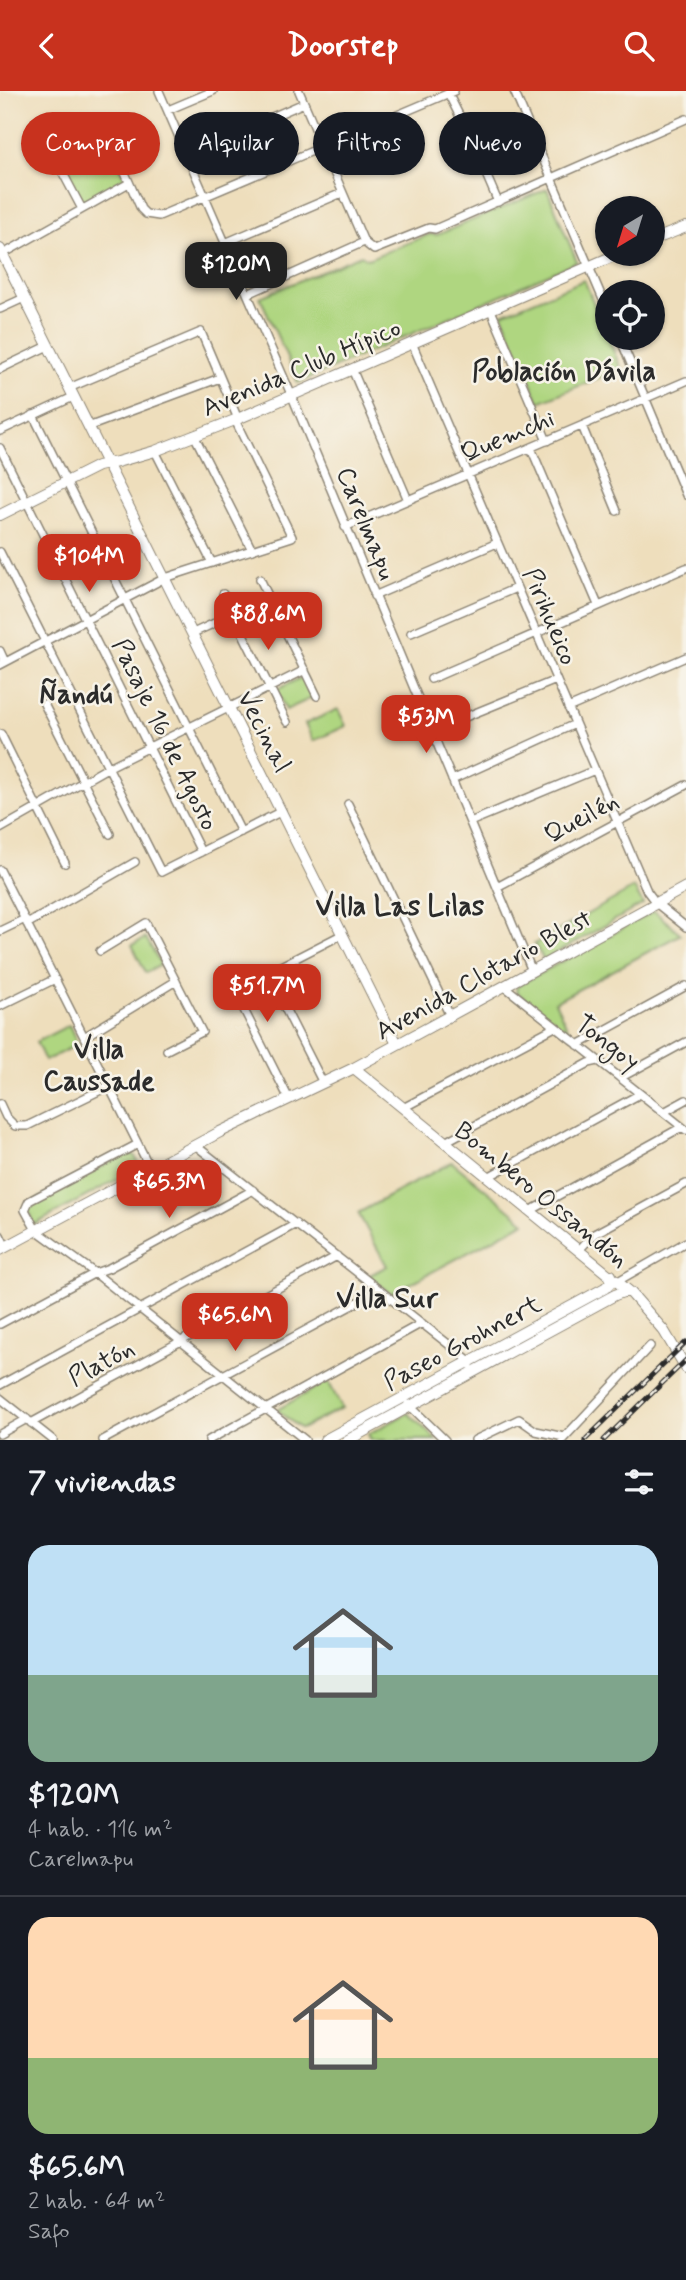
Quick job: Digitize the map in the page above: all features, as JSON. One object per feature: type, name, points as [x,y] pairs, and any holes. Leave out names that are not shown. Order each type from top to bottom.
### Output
[{"type":"street","name":"Carelmapu","points":[[159,91],[174,124]]},
{"type":"street","points":[[168,110],[213,91]]},
{"type":"street","points":[[299,91],[313,124]]},
{"type":"street","points":[[514,91],[595,280]]},
{"type":"street","points":[[404,112],[451,92],[498,202]]},
{"type":"street","points":[[283,112],[304,103]]},
{"type":"street","points":[[335,175],[364,242],[369,248],[378,249],[429,228],[435,229],[686,119]]},
{"type":"street","points":[[126,175],[141,209],[153,216],[159,216],[313,151]]},
{"type":"street","points":[[64,175],[82,209]]},
{"type":"street","name":"Carelmapu","points":[[196,175],[292,396],[533,971]]},
{"type":"street","points":[[1,252],[129,183]]},
{"type":"street","points":[[225,243],[342,193]]},
{"type":"street","points":[[665,235],[686,227]]},
{"type":"street","points":[[248,294],[364,242]]},
{"type":"street","name":"Vecinal","points":[[1,252],[397,1044]]},
{"type":"street","name":"Avenida Club Hípico","points":[[0,515],[106,464],[155,451],[236,419],[595,264]]},
{"type":"street","points":[[0,309],[24,297]]},
{"type":"street","points":[[490,308],[547,441]]},
{"type":"street","points":[[0,431],[71,392],[201,332],[236,419],[292,537],[165,578],[3,663],[0,652]]},
{"type":"street","name":"Pirihueico","points":[[412,343],[647,891],[656,903]]},
{"type":"street","points":[[0,369],[48,346]]},
{"type":"street","points":[[625,350],[686,495]]},
{"type":"street","points":[[352,369],[408,500]]},
{"type":"street","points":[[88,427],[220,377]]},
{"type":"street","name":"Quemchi","points":[[345,527],[686,381]]},
{"type":"street","points":[[33,415],[241,832]]},
{"type":"street","points":[[582,426],[617,511]]},
{"type":"street","points":[[194,435],[252,550]]},
{"type":"street","name":"Pasaje 16 de Agosto","points":[[0,447],[201,852]]},
{"type":"street","points":[[531,447],[598,605]]},
{"type":"street","points":[[155,451],[212,563]]},
{"type":"street","points":[[374,596],[497,543]]},
{"type":"street","points":[[0,552],[161,872],[282,811]]},
{"type":"street","points":[[431,679],[686,568]]},
{"type":"street","points":[[260,579],[317,696]]},
{"type":"street","points":[[411,633],[516,588]]},
{"type":"street","points":[[223,594],[287,722]]},
{"type":"street","points":[[193,633],[269,598]]},
{"type":"street","points":[[568,708],[686,657]]},
{"type":"street","points":[[0,829],[149,746],[305,670]]},
{"type":"street","points":[[431,731],[556,680]]},
{"type":"street","points":[[44,704],[110,834]]},
{"type":"street","points":[[452,780],[575,724]]},
{"type":"street","points":[[1,734],[65,863]]},
{"type":"street","points":[[470,823],[595,770]]},
{"type":"street","name":"Queilén","points":[[497,887],[686,785]]},
{"type":"street","points":[[348,804],[450,1016]]},
{"type":"street","points":[[0,931],[26,921],[135,862]]},
{"type":"street","points":[[0,870],[150,1168]]},
{"type":"street","name":"Avenida Clotario Blest","points":[[3,1249],[150,1168],[354,1068],[686,887]]},
{"type":"street","points":[[656,903],[686,927]]},
{"type":"street","points":[[100,951],[146,923],[202,1032],[167,1049]]},
{"type":"street","points":[[289,1099],[234,991],[343,934]]},
{"type":"street","points":[[267,973],[323,1083]]},
{"type":"street","points":[[0,1006],[55,979]]},
{"type":"street","points":[[84,1037],[176,981]]},
{"type":"street","name":"Tongoy","points":[[504,986],[684,1128]]},
{"type":"street","points":[[578,1045],[686,986]]},
{"type":"street","points":[[403,1108],[555,1027]]},
{"type":"street","points":[[620,1078],[686,1042]]},
{"type":"street","points":[[445,1142],[589,1063],[598,1061]]},
{"type":"street","name":"Bombero Ossandón","points":[[354,1068],[631,1293],[664,1331],[686,1368]]},
{"type":"street","points":[[0,1104],[6,1117],[15,1126],[27,1126],[108,1086]]},
{"type":"street","points":[[488,1177],[640,1094]]},
{"type":"street","points":[[664,1112],[686,1100]]},
{"type":"street","points":[[530,1211],[684,1128]]},
{"type":"street","points":[[138,1144],[29,1201],[25,1210],[36,1230],[95,1273],[306,1440]]},
{"type":"street","points":[[195,1145],[466,1358],[471,1367]]},
{"type":"street","points":[[579,1250],[594,1234],[686,1184]]},
{"type":"street","points":[[0,1324],[253,1190]]},
{"type":"street","points":[[0,1385],[296,1224]]},
{"type":"street","points":[[0,1235],[3,1249]]},
{"type":"street","name":"Paseo Grohnert","points":[[325,1440],[407,1402],[471,1367],[606,1288],[614,1278],[686,1242]]},
{"type":"street","name":"Platón","points":[[0,1434],[183,1342],[337,1256]]},
{"type":"street","points":[[103,1440],[380,1290]]},
{"type":"street","name":"Paseo Grohnert","points":[[534,1332],[620,1293],[631,1293]]},
{"type":"street","points":[[209,1440],[422,1323]]},
{"type":"street","points":[[475,1440],[519,1419],[536,1431],[563,1439],[650,1346]]},
{"type":"street","points":[[0,1398],[53,1440]]},
{"type":"street","points":[[407,1402],[445,1440]]},
{"type":"street","name":"Paseo Grohnert","points":[[348,1440],[407,1402]]},
{"type":"green space","points":[[67,175],[124,175],[125,178],[82,204]]},
{"type":"green space","points":[[547,189],[577,262],[298,383],[260,297],[361,255],[368,259],[430,234],[437,235]]},
{"type":"green space","points":[[584,280],[595,306],[595,350],[613,350],[621,369],[539,402],[502,314]]},
{"type":"green space","points":[[304,676],[314,697],[286,710],[276,690]]},
{"type":"green space","points":[[338,709],[346,726],[313,741],[305,724]]},
{"type":"green space","points":[[634,888],[643,904],[544,960],[534,944]]},
{"type":"green space","points":[[654,911],[681,934],[555,1002],[570,1033],[516,992],[517,986]]},
{"type":"green space","points":[[146,938],[161,965],[146,973],[132,945]]},
{"type":"green space","points":[[69,1025],[78,1044],[45,1061],[36,1042]]},
{"type":"green space","points":[[128,1153],[134,1155],[140,1165],[138,1168],[34,1225],[26,1205]]},
{"type":"green space","points":[[452,1162],[525,1222],[391,1294],[368,1276],[387,1266],[358,1213]]},
{"type":"green space","points":[[328,1381],[342,1408],[301,1429],[277,1410]]},
{"type":"green space","points":[[408,1413],[437,1440],[371,1440],[368,1434]]},
{"type":"railway","points":[[585,1440],[686,1342]]},
{"type":"railway","points":[[604,1440],[686,1360]]},
{"type":"district","name":"Población Dávila","points":[[564,370]]},
{"type":"district","name":"Ñandú","points":[[76,693]]},
{"type":"district","name":"Villa Las Lilas","points":[[400,905]]},
{"type":"district","name":"Villa Caussade","points":[[99,1064]]},
{"type":"district","name":"Villa Sur","points":[[387,1297]]}]
